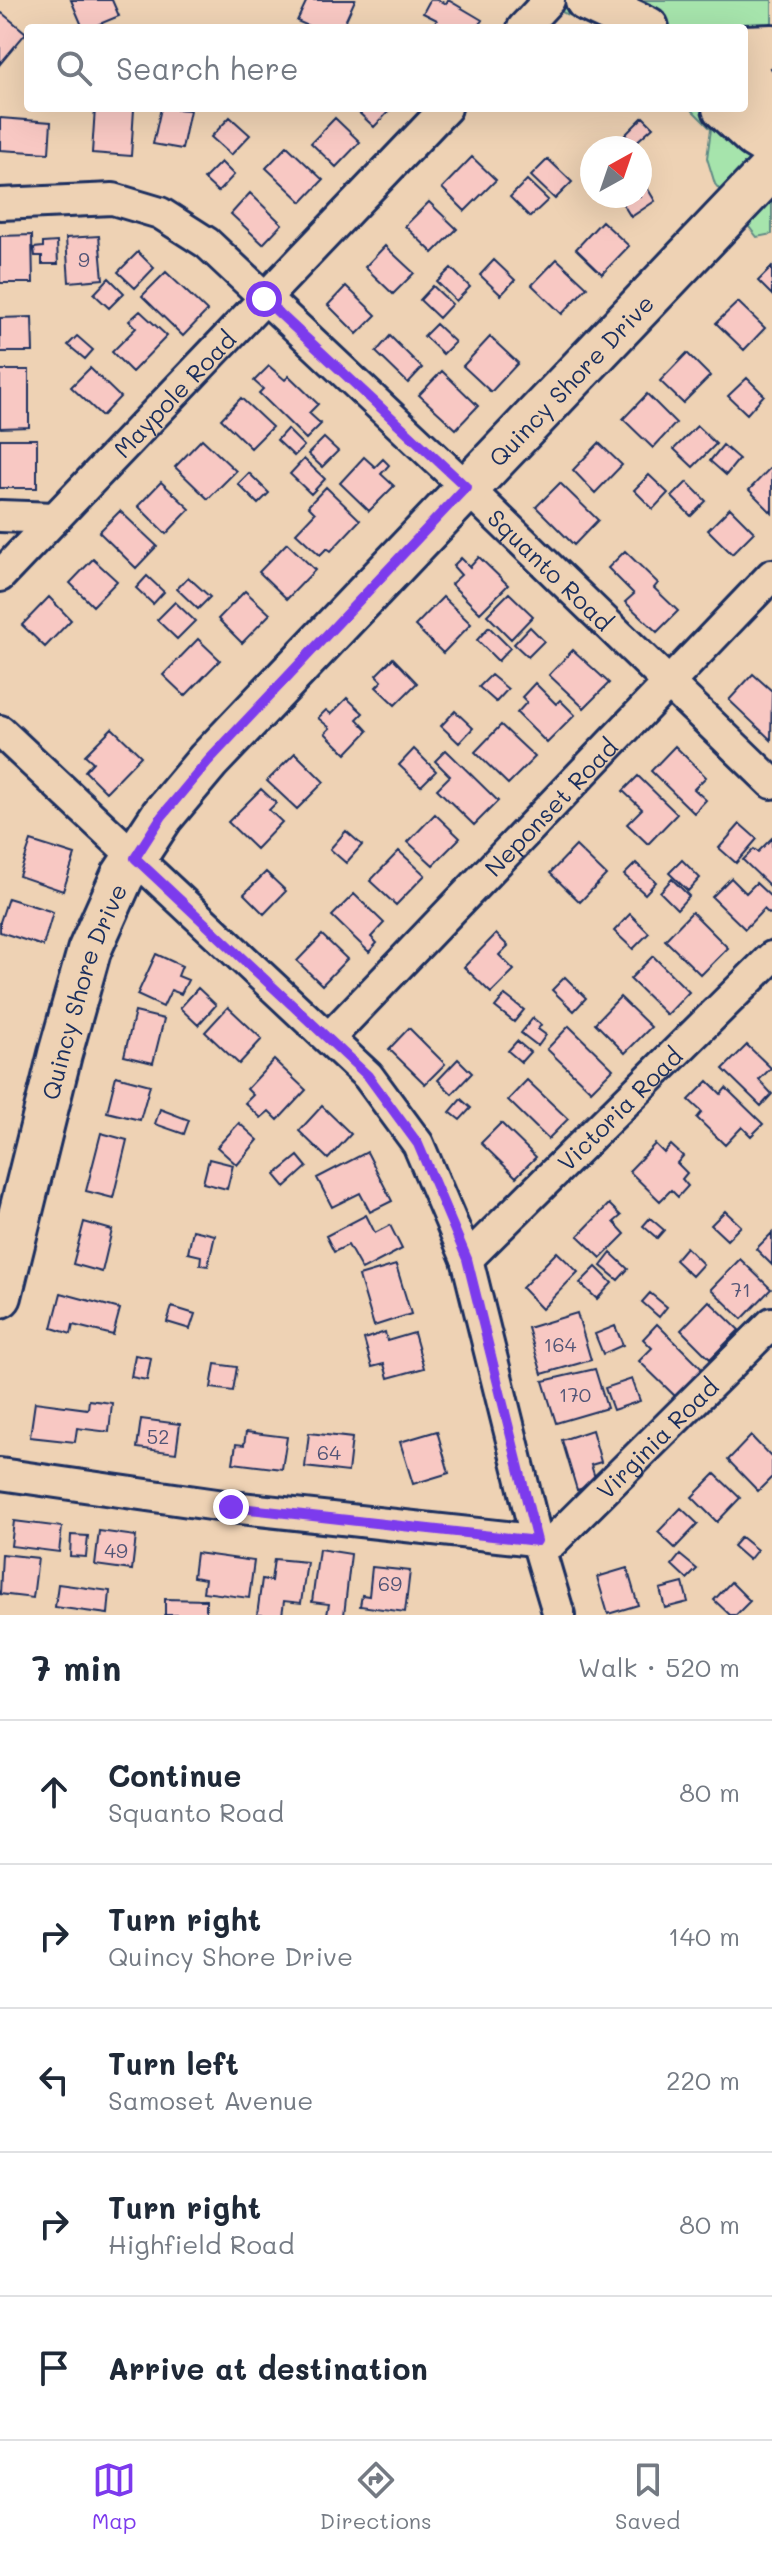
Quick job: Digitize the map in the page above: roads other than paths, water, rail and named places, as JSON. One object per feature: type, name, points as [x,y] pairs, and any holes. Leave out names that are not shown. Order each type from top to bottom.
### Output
[{"type":"main road","points":[[587,0],[634,24]]},
{"type":"main road","points":[[748,47],[772,46]]},
{"type":"main road","points":[[748,76],[762,91],[772,110]]},
{"type":"main road","points":[[728,112],[754,136],[772,147]]},
{"type":"main road","name":"Quincy Shore Drive","points":[[0,1296],[89,951],[122,877],[162,816],[208,761],[772,168]]},
{"type":"street","points":[[527,24],[549,0]]},
{"type":"street","name":"Maypole Road","points":[[0,576],[442,112]]},
{"type":"street","name":"Squanto Road","points":[[0,204],[113,199],[160,213],[207,243],[466,487],[772,783]]},
{"type":"street","points":[[0,516],[55,518]]},
{"type":"street","name":"Neponset Road","points":[[329,1038],[772,575]]},
{"type":"street","points":[[0,731],[368,1076],[418,1144],[467,1259],[537,1541],[559,1615]]},
{"type":"street","name":"Victoria Road","points":[[467,1259],[772,957]]},
{"type":"street","name":"Virginia Road","points":[[537,1541],[552,1542],[772,1323]]},
{"type":"street","points":[[0,1474],[231,1507],[537,1541]]}]
